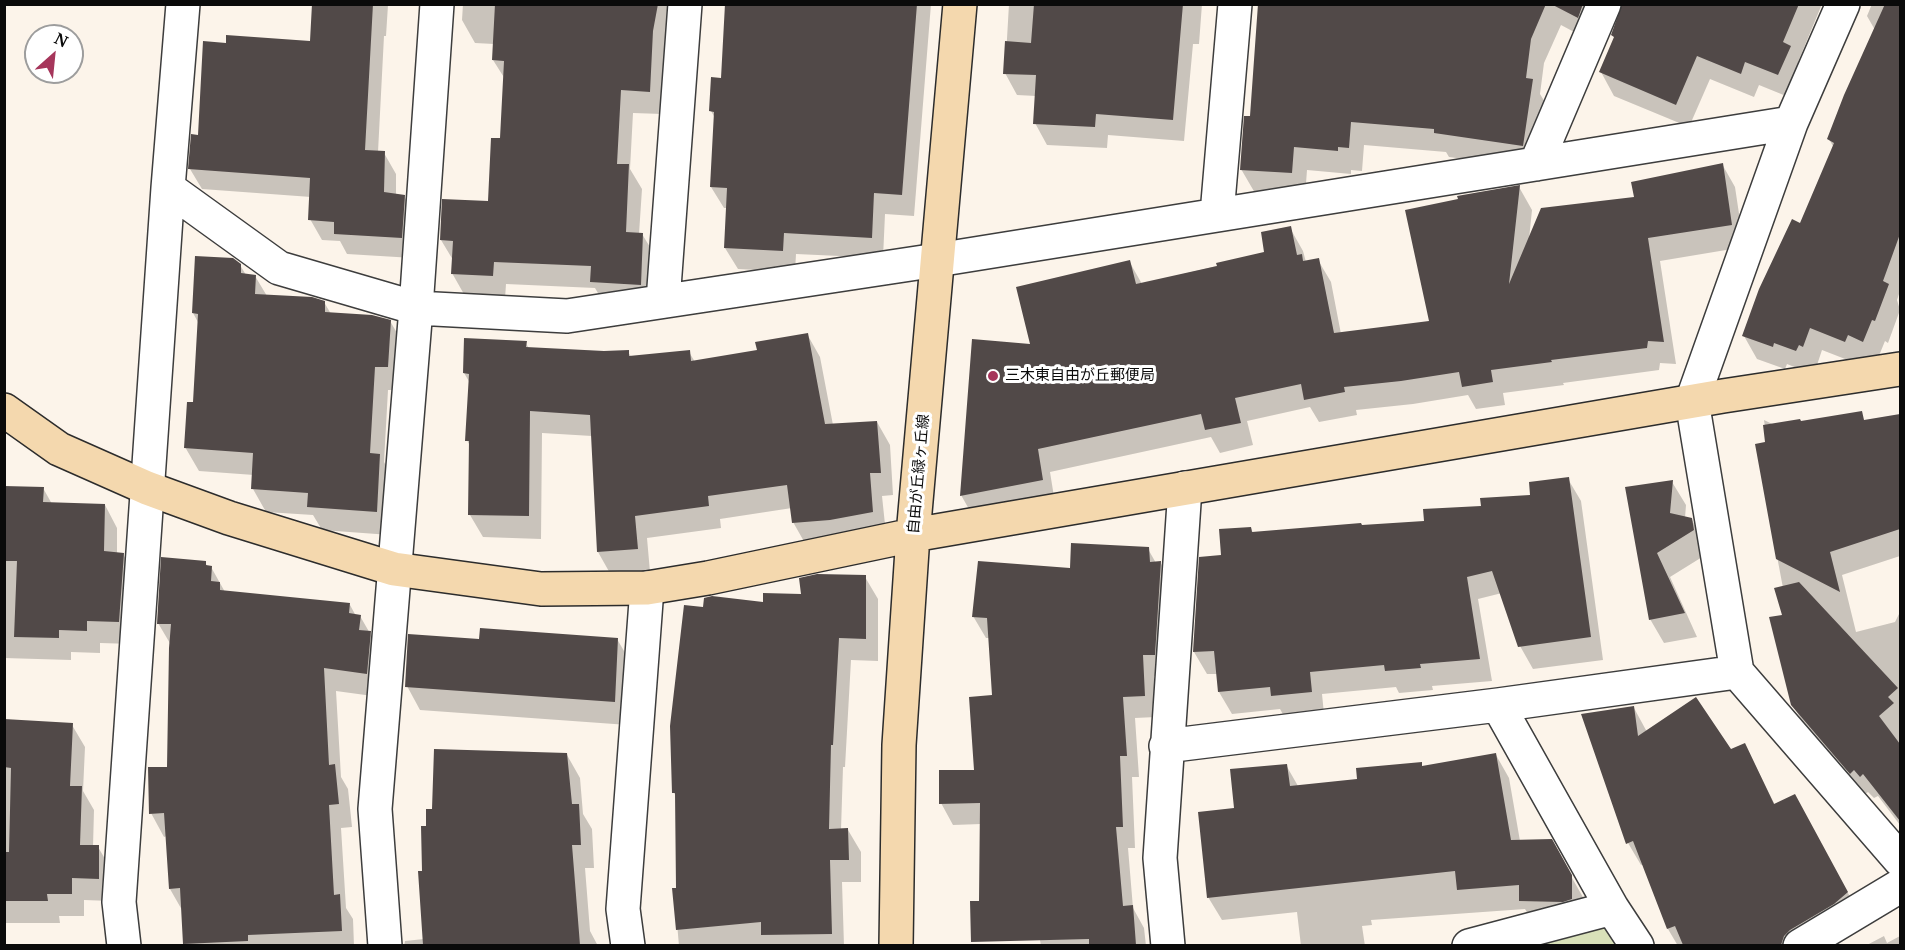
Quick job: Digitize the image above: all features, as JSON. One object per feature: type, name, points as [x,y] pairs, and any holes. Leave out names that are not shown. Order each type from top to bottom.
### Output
[{"type":"street","points":[[124,945],[119,902],[168,188],[183,4]]},
{"type":"street","points":[[385,945],[375,809],[416,308],[437,4]]},
{"type":"street","points":[[663,301],[685,4]]},
{"type":"street","name":"自由が丘緑ヶ丘線","points":[[896,945],[899,746],[913,535],[960,4]]},
{"type":"street","points":[[1217,214],[1235,4]]},
{"type":"street","points":[[1536,164],[1604,4]]},
{"type":"street","points":[[1843,4],[1791,123],[1692,401],[1737,672],[1900,860]]},
{"type":"street","points":[[168,188],[279,268],[416,308],[567,316],[938,260],[1791,123]]},
{"type":"street","points":[[4,410],[59,449],[147,488],[229,518],[394,569],[541,589],[647,588],[708,578],[913,535],[1692,401],[1900,369]]},
{"type":"street","points":[[1168,945],[1160,858],[1185,488]]},
{"type":"street","points":[[628,945],[623,909],[647,588]]},
{"type":"street","points":[[1166,746],[1498,705],[1737,672]]},
{"type":"street","points":[[1498,705],[1612,908],[1637,945]]},
{"type":"street","points":[[1800,945],[1900,886]]},
{"type":"street","points":[[1469,945],[1612,908]]},
{"type":"green space","points":[[1611,926],[1623,946],[1501,946]]},
{"type":"building","points":[[312,4],[373,4],[365,150],[385,151],[384,192],[405,195],[402,238],[334,234],[334,222],[308,220],[310,178],[188,169],[191,134],[198,135],[203,41],[226,43],[226,35],[310,41]]},
{"type":"building","points":[[495,4],[658,4],[653,31],[650,92],[621,90],[617,164],[629,164],[626,232],[643,233],[641,285],[590,282],[591,266],[494,262],[493,276],[451,274],[453,241],[440,240],[442,199],[488,201],[491,138],[500,138],[504,61],[492,60]]},
{"type":"building","points":[[725,4],[917,4],[902,195],[874,193],[872,238],[784,233],[783,251],[724,248],[727,188],[710,187],[714,112],[709,111],[711,77],[721,78]]},
{"type":"building","points":[[1034,4],[1183,4],[1173,120],[1096,114],[1095,127],[1033,124],[1036,75],[1003,74],[1005,41],[1031,43]]},
{"type":"building","points":[[1258,4],[1546,4],[1531,39],[1526,78],[1533,79],[1523,146],[1434,133],[1434,129],[1351,122],[1349,148],[1338,147],[1338,151],[1294,147],[1292,173],[1240,170],[1244,116],[1250,116]]},
{"type":"building","points":[[1551,4],[1583,4],[1578,18]]},
{"type":"building","points":[[1622,4],[1799,4],[1783,42],[1791,46],[1778,75],[1745,62],[1741,74],[1697,56],[1676,105],[1599,72],[1614,37],[1611,35]]},
{"type":"building","points":[[1885,4],[1900,4],[1900,234],[1883,281],[1889,284],[1875,321],[1872,320],[1863,342],[1848,335],[1845,342],[1810,328],[1803,347],[1799,345],[1796,351],[1774,343],[1773,347],[1742,336],[1759,289],[1792,219],[1800,223],[1834,143],[1827,139],[1844,95]]},
{"type":"building","points":[[1723,163],[1732,225],[1648,238],[1664,342],[1648,341],[1647,348],[1491,370],[1493,382],[1462,387],[1459,372],[1344,387],[1345,392],[1304,400],[1301,384],[1235,398],[1241,423],[1205,430],[1201,414],[1038,449],[1043,480],[960,496],[972,339],[1030,344],[1016,287],[1130,260],[1136,284],[1217,266],[1216,263],[1264,252],[1261,232],[1291,226],[1297,255],[1302,254],[1303,261],[1319,258],[1334,333],[1429,321],[1405,210],[1458,199],[1457,196],[1520,185],[1509,284],[1541,208],[1634,197],[1631,182]]},
{"type":"building","points":[[195,256],[233,258],[241,264],[241,273],[256,275],[255,294],[312,297],[325,301],[325,312],[372,315],[391,320],[388,367],[375,367],[370,453],[380,454],[377,512],[307,507],[308,493],[251,489],[253,453],[184,448],[187,402],[193,402],[198,314],[192,313]]},
{"type":"building","points":[[808,333],[825,424],[877,421],[881,473],[870,473],[873,512],[830,520],[792,523],[787,485],[708,496],[709,506],[635,516],[638,549],[597,552],[590,415],[530,411],[529,516],[468,515],[469,441],[465,441],[469,374],[463,373],[464,338],[527,341],[526,347],[629,350],[629,356],[690,350],[691,361],[757,350],[755,342]]},
{"type":"building","points":[[1862,411],[1864,420],[1900,414],[1900,529],[1830,552],[1840,592],[1776,559],[1755,444],[1765,442],[1763,425]]},
{"type":"building","points":[[1569,477],[1591,637],[1518,647],[1492,571],[1467,577],[1480,659],[1420,664],[1421,668],[1385,671],[1384,665],[1310,672],[1312,692],[1271,696],[1270,687],[1218,692],[1214,651],[1193,652],[1199,557],[1221,555],[1219,529],[1251,527],[1252,532],[1361,523],[1362,525],[1424,521],[1423,509],[1481,506],[1480,498],[1530,495],[1529,482]]},
{"type":"building","points":[[1673,480],[1670,513],[1692,518],[1694,530],[1657,553],[1685,613],[1649,620],[1625,487]]},
{"type":"building","points":[[4,486],[44,487],[43,502],[105,504],[104,551],[124,553],[119,622],[87,621],[87,631],[59,630],[59,638],[14,637],[17,561],[4,561]]},
{"type":"building","points":[[1071,543],[1149,547],[1150,562],[1161,561],[1155,655],[1143,655],[1145,696],[1123,697],[1127,756],[1120,756],[1123,827],[1116,827],[1123,906],[1133,905],[1136,945],[1089,945],[1089,939],[971,942],[970,901],[979,901],[980,803],[939,804],[939,770],[974,770],[969,697],[992,695],[987,618],[972,617],[978,561],[1070,568]]},
{"type":"building","points":[[161,557],[206,561],[206,565],[212,566],[211,581],[220,582],[220,590],[350,603],[349,613],[361,615],[359,630],[371,631],[367,674],[324,668],[329,765],[335,764],[339,804],[329,805],[334,895],[340,894],[342,931],[248,935],[248,941],[183,944],[180,888],[169,889],[164,813],[149,814],[148,767],[167,767],[171,624],[157,624]]},
{"type":"building","points":[[817,574],[866,575],[866,639],[839,638],[833,745],[831,745],[829,829],[848,828],[849,860],[830,860],[832,934],[761,935],[761,922],[676,930],[672,888],[676,888],[675,793],[672,793],[670,726],[684,605],[703,607],[704,598],[712,596],[763,602],[763,593],[801,594],[799,578]]},
{"type":"building","points":[[1799,582],[1898,688],[1888,697],[1894,703],[1879,716],[1900,744],[1900,821],[1863,774],[1860,777],[1854,770],[1850,774],[1791,705],[1769,617],[1782,615],[1774,588]]},
{"type":"building","points":[[480,628],[618,638],[615,702],[405,687],[408,634],[479,639]]},
{"type":"building","points":[[1696,697],[1731,749],[1745,743],[1774,804],[1795,794],[1848,892],[1834,904],[1790,930],[1784,936],[1781,945],[1683,945],[1675,926],[1667,929],[1633,841],[1626,844],[1581,714],[1634,706],[1638,736]]},
{"type":"building","points":[[4,719],[73,723],[70,786],[82,786],[80,845],[99,845],[99,879],[72,878],[72,894],[47,894],[48,901],[4,901],[4,852],[9,852],[11,768],[4,767]]},
{"type":"building","points":[[434,749],[567,753],[572,804],[579,804],[581,845],[572,845],[580,945],[423,945],[418,871],[422,871],[421,826],[426,826],[426,809],[432,809]]},
{"type":"building","points":[[1496,753],[1511,840],[1552,839],[1572,875],[1572,899],[1563,902],[1519,901],[1519,885],[1457,890],[1455,871],[1207,898],[1198,812],[1234,808],[1230,769],[1287,764],[1290,786],[1357,779],[1356,768],[1422,762],[1422,766]]},
{"type":"place","name":"三木東自由が丘郵便局","points":[[993,376]]}]
